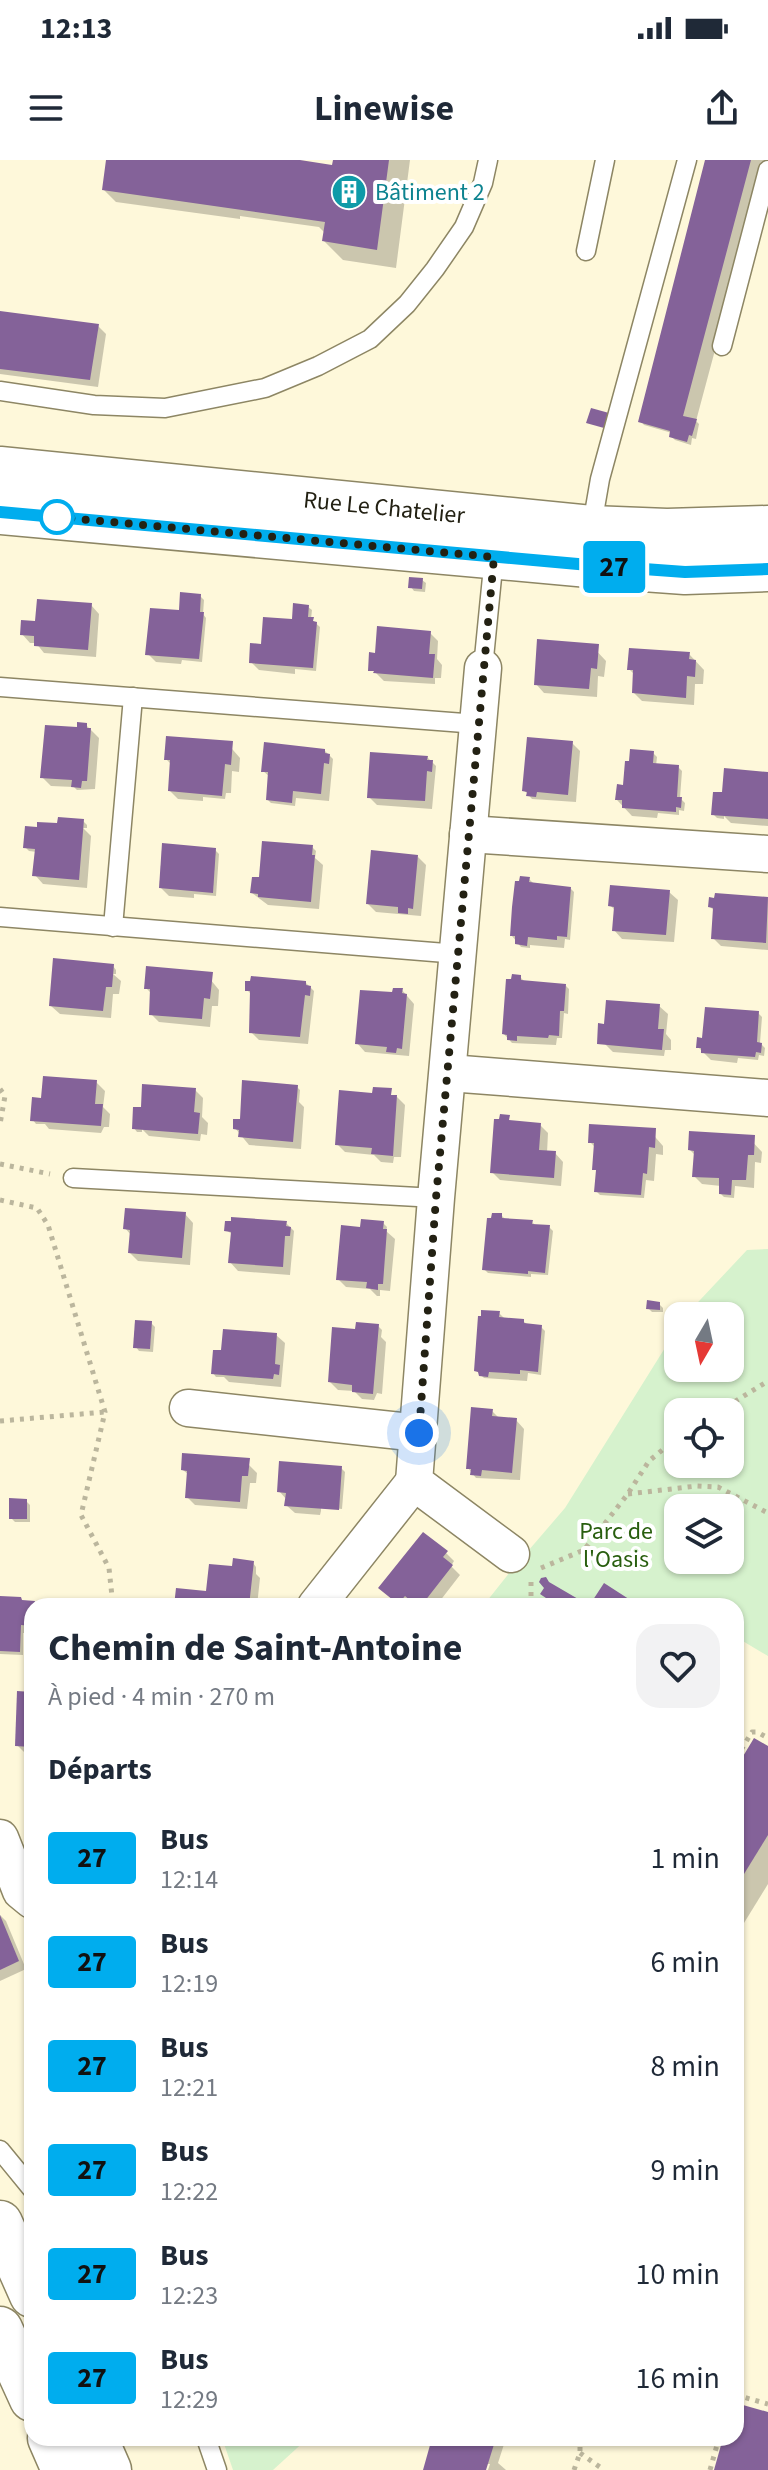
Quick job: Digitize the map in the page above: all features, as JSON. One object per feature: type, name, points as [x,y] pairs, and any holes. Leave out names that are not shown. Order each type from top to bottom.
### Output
[{"type":"main road","name":"Rue Le Chatelier","points":[[0,469],[497,538],[590,547],[685,572],[768,569]]},
{"type":"main road","name":"Rue Le Chatelier","points":[[0,512],[497,538]]},
{"type":"main road","name":"Rue Le Chatelier","points":[[590,547],[667,531],[768,528]]},
{"type":"main road","points":[[0,2223],[24,2277]]},
{"type":"main road","points":[[0,2329],[24,2382]]},
{"type":"main road","points":[[54,2446],[64,2470]]},
{"type":"main road","points":[[98,2446],[109,2470]]},
{"type":"street","points":[[322,1598],[414,1482],[483,668]]},
{"type":"street","points":[[468,834],[768,854]]},
{"type":"street","points":[[449,1073],[768,1098]]},
{"type":"street","points":[[188,1408],[419,1433]]},
{"type":"street","points":[[414,1482],[511,1554]]},
{"type":"street","points":[[0,1838],[24,1893]]},
{"type":"lane","points":[[0,391],[94,405],[165,408],[265,388],[318,366],[370,339],[407,304],[464,227],[483,183],[488,160]]},
{"type":"lane","points":[[586,251],[605,160]]},
{"type":"lane","points":[[590,547],[600,479],[687,160]]},
{"type":"lane","points":[[722,346],[768,170]]},
{"type":"lane","points":[[483,668],[497,538]]},
{"type":"lane","points":[[0,687],[477,724]]},
{"type":"lane","points":[[113,927],[133,697]]},
{"type":"lane","points":[[0,917],[458,954]]},
{"type":"lane","points":[[73,1178],[436,1198]]},
{"type":"lane","points":[[0,2150],[24,2179]]},
{"type":"lane","points":[[209,2446],[217,2470]]},
{"type":"path","points":[[0,1089],[5,1096],[0,1124]]},
{"type":"path","points":[[0,1164],[73,1178]]},
{"type":"path","points":[[0,1200],[37,1208],[48,1225],[105,1412],[81,1515],[109,1568],[112,1598]]},
{"type":"path","points":[[741,1398],[768,1381]]},
{"type":"path","points":[[0,1421],[105,1412]]},
{"type":"path","points":[[531,1598],[531,1582],[535,1572],[584,1550],[649,1461],[664,1449]]},
{"type":"path","points":[[627,1495],[660,1489],[718,1487],[768,1513]]},
{"type":"path","points":[[745,1743],[752,1732],[768,1738]]},
{"type":"path","points":[[744,2397],[768,2404]]},
{"type":"path","points":[[574,2470],[580,2446]]},
{"type":"path","points":[[710,2470],[717,2446]]},
{"type":"path","points":[[580,2453],[604,2470]]},
{"type":"green space","name":"Parc de l'Oasis","points":[[768,1249],[768,1656],[744,1642],[744,1598],[489,1598],[565,1508],[664,1349],[664,1382],[744,1382],[744,1302],[698,1302],[747,1250]]},
{"type":"green space","points":[[225,2446],[299,2446],[273,2470],[233,2470]]},
{"type":"building","points":[[106,160],[300,160],[332,165],[333,160],[389,160],[377,250],[322,241],[325,222],[102,190]]},
{"type":"building","points":[[705,160],[751,160],[683,416],[697,419],[687,442],[669,437],[670,431],[638,422]]},
{"type":"building","points":[[0,311],[99,324],[90,380],[0,369]]},
{"type":"building","points":[[591,408],[609,413],[604,428],[586,423]]},
{"type":"building","points":[[409,577],[423,578],[422,589],[408,588]]},
{"type":"building","points":[[180,592],[201,594],[200,612],[204,612],[199,659],[145,655],[150,608],[179,610]]},
{"type":"building","points":[[37,599],[92,603],[88,650],[34,646],[34,636],[20,635],[21,620],[35,621]]},
{"type":"building","points":[[293,603],[309,605],[308,617],[314,617],[313,621],[317,622],[313,668],[249,663],[250,643],[261,644],[263,617],[292,619]]},
{"type":"building","points":[[377,626],[431,631],[429,654],[435,654],[433,678],[368,671],[369,652],[375,653]]},
{"type":"building","points":[[537,639],[599,644],[597,669],[591,668],[589,689],[534,685]]},
{"type":"building","points":[[629,648],[690,652],[689,659],[696,660],[695,677],[687,676],[686,698],[632,693],[633,670],[627,670]]},
{"type":"building","points":[[77,722],[87,723],[87,728],[91,728],[87,781],[82,781],[81,788],[71,787],[72,780],[40,778],[45,725],[77,727]]},
{"type":"building","points":[[166,736],[233,741],[231,765],[225,764],[222,796],[168,791],[170,760],[164,760]]},
{"type":"building","points":[[527,737],[573,741],[568,795],[537,792],[536,797],[526,796],[527,792],[522,791]]},
{"type":"building","points":[[264,742],[325,749],[325,753],[330,754],[329,764],[324,763],[321,794],[293,791],[292,803],[266,800],[268,772],[261,772]]},
{"type":"building","points":[[630,749],[654,751],[653,763],[679,765],[677,797],[682,797],[681,808],[676,807],[676,812],[622,808],[622,800],[615,800],[617,784],[623,785],[625,761],[629,761]]},
{"type":"building","points":[[370,752],[428,756],[427,760],[433,760],[432,772],[427,771],[425,801],[367,798]]},
{"type":"building","points":[[724,768],[768,772],[768,819],[711,815],[713,792],[722,792]]},
{"type":"building","points":[[58,817],[84,819],[79,880],[32,876],[35,849],[23,848],[25,826],[37,827],[37,822],[57,823]]},
{"type":"building","points":[[262,841],[313,845],[311,902],[258,897],[258,894],[250,893],[252,877],[259,877]]},
{"type":"building","points":[[162,843],[216,848],[213,893],[159,888]]},
{"type":"building","points":[[371,850],[418,855],[413,909],[408,908],[408,914],[398,913],[398,907],[366,904]]},
{"type":"building","points":[[520,876],[530,877],[529,882],[571,887],[567,937],[557,936],[557,940],[528,937],[527,946],[515,944],[515,936],[510,936],[512,907],[515,881],[519,881]]},
{"type":"building","points":[[610,885],[670,890],[666,935],[612,931],[614,907],[608,906]]},
{"type":"building","points":[[715,893],[768,897],[766,943],[711,939],[713,908],[708,907],[709,897],[714,898]]},
{"type":"building","points":[[53,958],[114,964],[112,987],[106,987],[103,1011],[49,1006]]},
{"type":"building","points":[[146,966],[213,972],[210,999],[204,998],[202,1019],[149,1015],[150,989],[144,989]]},
{"type":"building","points":[[512,974],[521,975],[521,980],[566,984],[559,1036],[517,1036],[517,1041],[507,1040],[507,1035],[502,1034],[506,979],[511,979]]},
{"type":"building","points":[[251,976],[306,981],[306,985],[311,986],[310,996],[305,995],[300,1037],[249,1033],[250,991],[245,991],[245,981],[250,981]]},
{"type":"building","points":[[393,988],[403,988],[402,993],[407,994],[402,1049],[397,1048],[396,1053],[386,1052],[387,1047],[355,1044],[360,990],[392,992]]},
{"type":"building","points":[[606,1000],[660,1004],[658,1029],[664,1029],[662,1050],[597,1044],[598,1023],[604,1024]]},
{"type":"building","points":[[705,1007],[759,1011],[757,1042],[762,1043],[761,1053],[756,1052],[755,1057],[701,1053],[701,1048],[696,1048],[697,1037],[702,1038]]},
{"type":"building","points":[[43,1076],[97,1080],[95,1104],[103,1104],[101,1126],[30,1121],[32,1097],[41,1098]]},
{"type":"building","points":[[242,1080],[298,1085],[293,1142],[238,1137],[239,1130],[233,1129],[233,1119],[240,1119]]},
{"type":"building","points":[[142,1084],[196,1088],[194,1112],[200,1113],[198,1134],[132,1129],[133,1107],[141,1107]]},
{"type":"building","points":[[373,1087],[392,1088],[391,1095],[397,1095],[393,1156],[371,1154],[372,1148],[335,1145],[339,1090],[372,1093]]},
{"type":"building","points":[[500,1114],[510,1115],[509,1120],[541,1123],[539,1150],[556,1151],[554,1178],[490,1173],[494,1119],[499,1119]]},
{"type":"building","points":[[589,1124],[656,1128],[655,1148],[649,1147],[647,1174],[643,1173],[641,1195],[594,1192],[596,1170],[592,1170],[594,1143],[588,1143]]},
{"type":"building","points":[[689,1131],[755,1135],[754,1155],[748,1155],[746,1180],[732,1180],[731,1195],[719,1194],[719,1178],[692,1177],[694,1151],[688,1150]]},
{"type":"building","points":[[125,1208],[186,1212],[182,1258],[128,1253],[130,1230],[123,1229]]},
{"type":"building","points":[[492,1213],[502,1213],[502,1218],[533,1220],[532,1224],[550,1225],[545,1273],[482,1270],[487,1218],[491,1218]]},
{"type":"building","points":[[231,1217],[287,1221],[286,1226],[291,1227],[290,1236],[285,1236],[283,1267],[228,1263],[231,1232],[224,1231],[225,1221],[231,1221]]},
{"type":"building","points":[[361,1219],[384,1221],[383,1229],[387,1229],[383,1284],[378,1284],[378,1290],[366,1288],[367,1282],[336,1280],[341,1225],[360,1227]]},
{"type":"building","points":[[647,1300],[660,1302],[660,1310],[646,1309]]},
{"type":"building","points":[[481,1310],[500,1311],[499,1317],[524,1319],[524,1323],[542,1325],[538,1372],[489,1372],[488,1377],[479,1376],[474,1371]]},
{"type":"building","points":[[135,1320],[152,1321],[150,1349],[133,1348]]},
{"type":"building","points":[[356,1322],[379,1324],[373,1394],[352,1392],[352,1385],[328,1382],[332,1327],[355,1329]]},
{"type":"building","points":[[223,1329],[277,1333],[275,1364],[280,1365],[279,1375],[274,1374],[273,1379],[211,1374],[213,1350],[221,1350]]},
{"type":"building","points":[[471,1407],[493,1409],[492,1416],[517,1418],[512,1473],[482,1470],[481,1476],[470,1475],[471,1469],[466,1469]]},
{"type":"building","points":[[182,1453],[250,1458],[248,1476],[242,1476],[240,1502],[185,1498],[187,1471],[181,1470]]},
{"type":"building","points":[[279,1461],[342,1466],[339,1510],[284,1506],[286,1493],[277,1492]]},
{"type":"building","points":[[9,1498],[27,1499],[27,1519],[9,1519]]},
{"type":"building","points":[[423,1532],[448,1551],[443,1557],[453,1565],[427,1598],[390,1598],[378,1588]]},
{"type":"building","points":[[233,1558],[254,1561],[250,1598],[175,1598],[176,1588],[206,1591],[209,1564],[232,1566]]},
{"type":"building","points":[[546,1577],[549,1582],[576,1598],[546,1598],[540,1594],[544,1588],[539,1582]]},
{"type":"building","points":[[604,1583],[627,1598],[594,1598]]},
{"type":"building","points":[[0,1596],[21,1597],[24,1600],[24,1625],[21,1625],[20,1652],[0,1651]]},
{"type":"building","points":[[17,1691],[24,1691],[24,1747],[15,1746]]},
{"type":"building","points":[[754,1738],[768,1746],[768,1835],[744,1874],[744,1755]]},
{"type":"building","points":[[0,1915],[19,1961],[0,1970]]},
{"type":"building","points":[[744,2405],[768,2412],[768,2470],[714,2470],[721,2446],[744,2446]]},
{"type":"building","points":[[430,2446],[494,2446],[486,2470],[423,2470]]},
{"type":"bus line","name":"27","points":[[0,512],[589,565],[685,572],[768,569]]},
{"type":"place","name":"Bâtiment 2","points":[[349,192]]},
{"type":"route","points":[[57,517],[494,557],[436,1198],[419,1433]]}]
